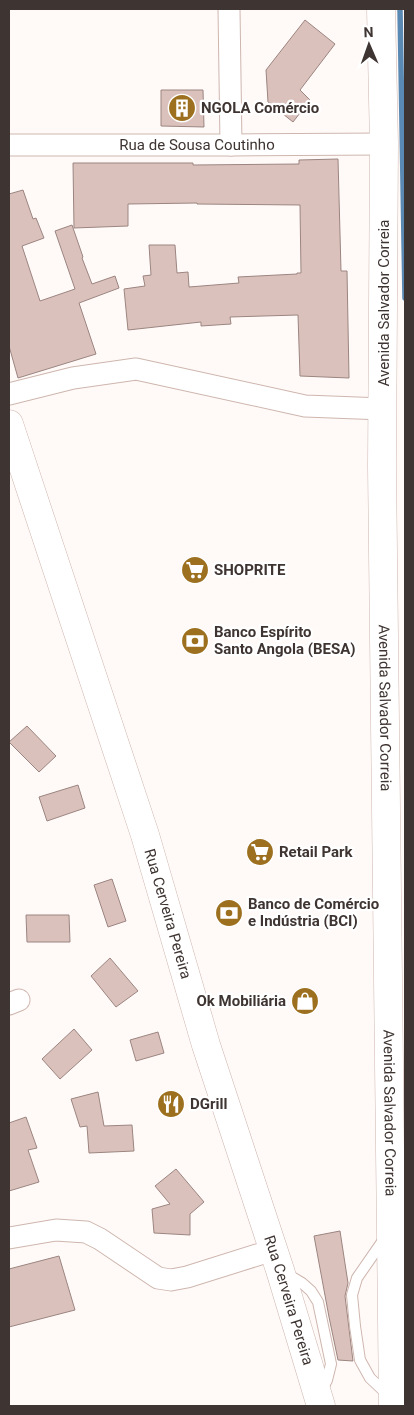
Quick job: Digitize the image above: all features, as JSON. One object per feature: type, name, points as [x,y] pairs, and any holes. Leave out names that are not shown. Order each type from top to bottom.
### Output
[{"type":"main road","name":"Avenida Salvador Correia","points":[[381,9],[384,144],[382,467],[393,1403]]},
{"type":"main road","name":"Rua Cerveira Pereira","points":[[9,424],[145,835],[206,1044],[276,1260],[319,1403]]},
{"type":"street","points":[[229,9],[231,145]]},
{"type":"street","name":"Rua de Sousa Coutinho","points":[[9,145],[384,144]]},
{"type":"street","points":[[9,394],[73,378],[136,369],[305,406],[383,409]]},
{"type":"street","points":[[9,1238],[56,1230],[86,1232],[100,1239],[158,1278],[171,1280],[276,1260]]},
{"type":"lane","points":[[391,1230],[357,1278],[352,1295],[360,1360],[370,1378],[393,1403]]},
{"type":"building","points":[[305,20],[335,44],[300,90],[310,100],[293,122],[268,102],[266,70]]},
{"type":"building","name":"NGOLA Comércio","points":[[161,90],[203,90],[204,127],[161,126]]},
{"type":"building","points":[[338,159],[341,271],[347,271],[349,378],[300,376],[298,315],[230,317],[231,324],[201,326],[201,322],[128,330],[124,289],[145,286],[143,276],[151,275],[149,245],[175,245],[177,273],[188,272],[189,287],[239,283],[238,277],[301,273],[300,205],[128,204],[128,226],[74,228],[73,163],[299,164],[299,160]]},
{"type":"building","points":[[23,190],[33,219],[36,218],[44,238],[22,246],[40,301],[75,289],[55,231],[72,225],[92,284],[115,276],[119,288],[79,303],[96,354],[18,378],[9,346],[9,194]]},
{"type":"building","points":[[27,726],[56,756],[39,772],[9,742]]},
{"type":"building","points":[[78,785],[85,808],[47,821],[39,797]]},
{"type":"building","points":[[112,879],[126,921],[108,927],[94,885]]},
{"type":"building","points":[[26,915],[69,915],[70,942],[27,942]]},
{"type":"building","points":[[110,958],[138,991],[116,1007],[91,976]]},
{"type":"building","points":[[74,1029],[92,1050],[60,1079],[42,1059]]},
{"type":"building","points":[[158,1032],[164,1053],[136,1061],[130,1040]]},
{"type":"building","points":[[98,1092],[104,1126],[132,1125],[134,1151],[89,1153],[87,1126],[80,1127],[71,1099]]},
{"type":"building","name":"DGrill","points":[[175,1092],[181,1112],[167,1117],[160,1096]]},
{"type":"building","points":[[26,1117],[37,1148],[28,1150],[39,1182],[9,1191],[9,1123]]},
{"type":"building","points":[[176,1169],[204,1202],[190,1214],[190,1235],[154,1233],[152,1209],[170,1204],[155,1186]]},
{"type":"building","points":[[340,1231],[348,1283],[345,1296],[353,1361],[338,1360],[314,1236]]},
{"type":"building","points":[[59,1256],[75,1310],[9,1327],[9,1269]]},
{"type":"waterway","points":[[400,9],[405,298]]},
{"type":"place","name":"NGOLA Comércio","points":[[182,108]]},
{"type":"place","name":"SHOPRITE","points":[[195,570]]},
{"type":"place","name":"Banco Espírito Santo Angola (BESA)","points":[[195,641]]},
{"type":"place","name":"Retail Park","points":[[260,852]]},
{"type":"place","name":"Banco de Comércio e Indústria (BCI)","points":[[229,913]]},
{"type":"place","name":"Ok Mobiliária","points":[[305,1001]]},
{"type":"place","name":"DGrill","points":[[171,1104]]}]
